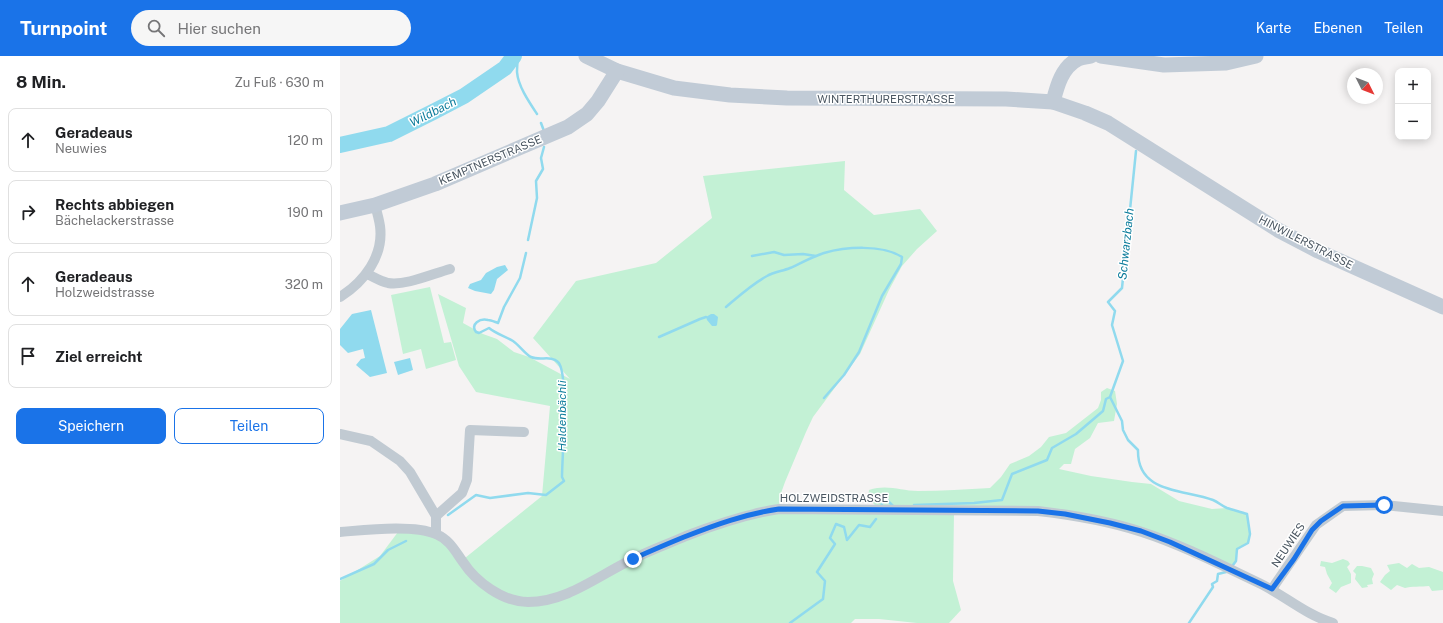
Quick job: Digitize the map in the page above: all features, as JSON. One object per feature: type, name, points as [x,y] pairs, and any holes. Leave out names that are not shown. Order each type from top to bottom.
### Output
[{"type":"main road","name":"WINTERTHURERSTRASSE","points":[[586,56],[617,71],[674,88],[730,95],[787,98],[1006,99],[1053,102],[1108,123],[1176,165]]},
{"type":"main road","points":[[1053,102],[1058,85],[1066,69],[1079,58],[1091,56]]},
{"type":"main road","points":[[1101,56],[1164,65],[1226,63],[1256,56]]},
{"type":"main road","name":"KEMPTNERSTRASSE","points":[[340,213],[375,205],[435,184],[568,127],[587,114],[598,102],[617,71]]},
{"type":"main road","name":"HINWILERSTRASSE","points":[[1176,165],[1278,230],[1318,251],[1443,306]]},
{"type":"street","points":[[340,296],[359,283],[367,274],[377,251],[380,240],[380,226],[375,205]]},
{"type":"street","points":[[367,274],[388,283],[406,282],[450,269]]},
{"type":"street","points":[[436,516],[462,493],[467,480],[470,430],[524,432]]},
{"type":"street","points":[[340,434],[371,441],[400,461],[410,472],[436,516],[436,534]]},
{"type":"street","name":"NEUWIES","points":[[1272,589],[1316,525],[1343,506],[1384,505],[1443,511]]},
{"type":"street","name":"HOLZWEIDSTRASSE","points":[[340,532],[394,529],[425,531],[436,534],[450,543],[468,569],[494,592],[513,600],[533,602],[549,600],[571,592],[641,555],[710,527],[735,518],[766,511],[779,509],[1038,511],[1103,522],[1141,531],[1170,542],[1272,589],[1308,613],[1333,623]]},
{"type":"green space","points":[[845,161],[844,190],[874,215],[920,209],[937,231],[917,249],[902,266],[889,290],[860,354],[813,417],[785,482],[780,496],[779,509],[954,513],[953,581],[961,610],[949,623],[917,623],[879,619],[855,619],[851,623],[340,623],[340,581],[380,556],[404,524],[442,533],[465,558],[542,496],[550,406],[476,392],[459,366],[438,294],[466,308],[463,323],[483,334],[497,339],[514,352],[529,357],[570,379],[533,338],[576,281],[656,263],[712,218],[703,176]]},
{"type":"green space","points":[[430,287],[444,343],[451,342],[456,360],[426,369],[421,349],[403,354],[391,295]]},
{"type":"green space","points":[[1107,388],[1115,391],[1117,404],[1114,421],[1098,423],[1090,438],[1075,449],[1071,464],[1064,464],[1059,469],[1091,476],[1151,484],[1179,501],[1212,509],[1227,508],[1247,514],[1250,534],[1248,543],[1237,549],[1236,561],[1233,565],[1170,542],[1065,514],[878,508],[868,498],[869,490],[876,488],[918,491],[990,488],[1001,477],[1010,464],[1029,456],[1041,447],[1049,437],[1066,433],[1098,408],[1101,400],[1101,392]]},
{"type":"green space","points":[[1343,559],[1348,561],[1350,564],[1347,567],[1351,574],[1351,583],[1341,587],[1336,593],[1329,588],[1332,583],[1325,567],[1320,566],[1321,561],[1332,563]]},
{"type":"green space","points":[[1399,563],[1407,568],[1412,564],[1419,568],[1429,567],[1443,572],[1443,590],[1432,591],[1429,586],[1405,588],[1397,585],[1391,590],[1380,582],[1390,571],[1387,565]]},
{"type":"green space","points":[[1357,566],[1371,568],[1374,574],[1372,579],[1373,584],[1362,588],[1355,579],[1356,574],[1353,571]]},
{"type":"water","points":[[505,265],[508,270],[497,279],[494,290],[491,294],[468,288],[470,284],[481,280],[486,273],[497,267]]},
{"type":"water","points":[[371,310],[387,373],[370,377],[356,365],[361,359],[365,358],[363,349],[348,353],[340,345],[340,329],[352,314]]},
{"type":"water","points":[[711,314],[718,317],[716,326],[712,326],[707,320],[706,317]]},
{"type":"water","points":[[410,358],[413,370],[398,375],[394,362]]},
{"type":"waterway","name":"Wildbach","points":[[340,145],[389,134],[433,112],[464,96],[505,68],[514,56]]},
{"type":"waterway","name":"Haldenbächli","points":[[517,56],[519,83],[537,114]]},
{"type":"waterway","name":"Haldenbächli","points":[[541,123],[544,131]]},
{"type":"waterway","name":"Haldenbächli","points":[[528,240],[537,198],[536,181],[543,169],[541,158],[544,147]]},
{"type":"waterway","name":"Schwarzbach","points":[[914,505],[974,503],[1002,500],[1012,474],[1047,460],[1052,448],[1076,434],[1103,411],[1106,399],[1110,397],[1123,361],[1112,325],[1115,311],[1108,302],[1122,288],[1136,151]]},
{"type":"waterway","points":[[726,307],[761,279],[824,253],[842,249],[874,248],[894,253],[902,257],[901,264],[882,296],[859,352],[844,375],[824,398]]},
{"type":"waterway","points":[[752,256],[774,252],[784,255],[803,254],[816,256]]},
{"type":"waterway","name":"Haldenbächli","points":[[448,515],[476,495],[490,498],[528,493],[546,495],[564,481],[562,477],[564,398],[561,369],[558,362],[549,358],[531,357],[513,341],[489,328],[479,333],[474,329],[475,324],[482,320],[489,320],[498,323],[504,307],[520,278],[526,253]]},
{"type":"waterway","points":[[659,337],[706,317]]},
{"type":"waterway","points":[[1110,397],[1122,421],[1123,430],[1128,440],[1138,450],[1140,464],[1145,475],[1164,487],[1201,496],[1213,500],[1227,508],[1247,514],[1250,534],[1248,543],[1237,549],[1236,561],[1233,565]]},
{"type":"waterway","name":"Schwarzbach","points":[[881,506],[885,498],[893,506]]},
{"type":"waterway","name":"Schwarzbach","points":[[790,623],[823,599],[825,581],[817,572],[835,544],[830,538],[836,524],[844,527],[847,540],[859,525],[870,527],[876,519]]},
{"type":"waterway","points":[[340,579],[374,564],[388,550],[406,541]]},
{"type":"waterway","points":[[1189,623],[1213,587],[1212,584],[1217,581],[1218,574],[1226,572]]},
{"type":"route","points":[[633,559],[720,523],[751,514],[779,509],[1038,511],[1065,514],[1141,531],[1170,542],[1272,589],[1294,559],[1308,535],[1321,521],[1343,506],[1384,505]]}]
